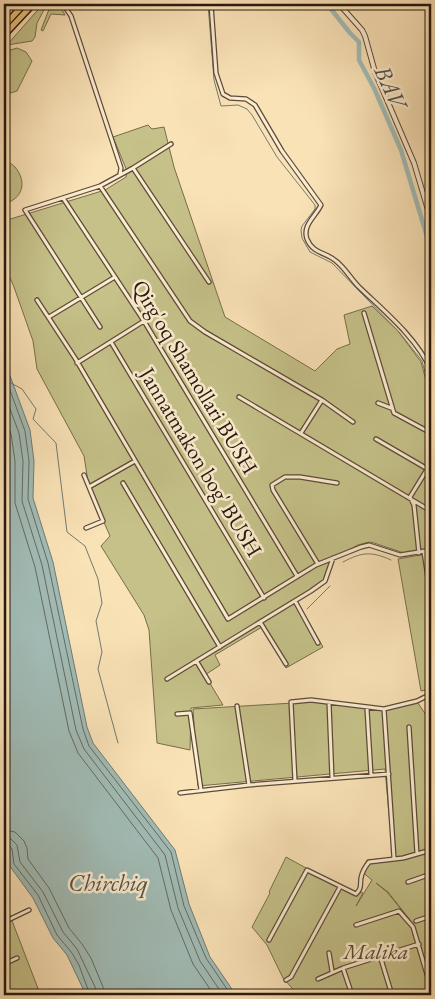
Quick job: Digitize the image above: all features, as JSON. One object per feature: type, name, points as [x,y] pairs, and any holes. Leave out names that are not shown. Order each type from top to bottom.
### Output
[{"type":"highway","points":[[4,26],[24,4]]},
{"type":"highway","points":[[4,35],[33,4]]},
{"type":"street","points":[[63,4],[71,16],[121,168],[120,174]]},
{"type":"street","points":[[210,4],[216,73],[223,94],[230,98],[246,99],[255,105],[282,151],[321,205],[306,228],[307,239],[314,250],[335,260],[358,286],[388,313],[420,350],[431,369]]},
{"type":"street","points":[[339,4],[365,36],[375,72],[414,162],[431,220]]},
{"type":"street","points":[[100,326],[25,210],[100,186],[171,144]]},
{"type":"street","points":[[133,168],[209,282]]},
{"type":"street","points":[[100,186],[190,321],[205,332],[322,400],[353,422]]},
{"type":"street","name":"Qirg'oq Shamollari BUSH","points":[[63,198],[144,321],[297,576]]},
{"type":"street","points":[[49,317],[115,277]]},
{"type":"street","points":[[37,300],[77,363],[228,619],[318,564],[360,546],[369,545],[400,555],[431,550]]},
{"type":"street","points":[[364,313],[391,408],[394,413],[431,433]]},
{"type":"street","points":[[77,363],[144,321]]},
{"type":"street","name":"Jannatmakon bog' BUSH","points":[[111,342],[264,598]]},
{"type":"street","points":[[239,397],[431,511]]},
{"type":"street","points":[[301,433],[322,400]]},
{"type":"street","points":[[378,403],[391,408]]},
{"type":"street","points":[[376,439],[430,470]]},
{"type":"street","points":[[89,487],[135,461]]},
{"type":"street","points":[[410,497],[430,470],[431,462]]},
{"type":"street","points":[[84,475],[104,521],[86,528]]},
{"type":"street","points":[[318,564],[273,490],[272,485],[285,477],[300,477],[337,483]]},
{"type":"street","points":[[122,483],[220,647]]},
{"type":"street","points":[[410,497],[414,505],[431,597]]},
{"type":"street","points":[[167,680],[325,581],[333,558]]},
{"type":"street","points":[[295,601],[318,643]]},
{"type":"street","points":[[260,622],[286,664]]},
{"type":"street","points":[[197,662],[209,682]]},
{"type":"street","points":[[296,781],[291,702],[311,700],[384,709],[431,694]]},
{"type":"street","points":[[329,702],[332,778]]},
{"type":"street","points":[[237,706],[249,785]]},
{"type":"street","points":[[367,708],[371,775]]},
{"type":"street","points":[[384,709],[394,858]]},
{"type":"street","points":[[177,714],[190,713],[201,790]]},
{"type":"street","points":[[409,727],[417,854]]},
{"type":"street","points":[[180,793],[249,785],[389,774]]},
{"type":"street","points":[[268,940],[307,870],[356,894],[360,891],[363,870],[369,862],[403,858],[431,850]]},
{"type":"street","points":[[408,882],[431,874]]},
{"type":"street","points":[[286,980],[290,977],[340,887]]},
{"type":"street","points":[[4,922],[29,910]]},
{"type":"street","points":[[356,925],[399,911],[413,927],[431,988]]},
{"type":"street","points":[[416,921],[431,916]]},
{"type":"street","points":[[318,979],[332,971],[419,944]]},
{"type":"street","points":[[328,953],[332,971]]},
{"type":"street","points":[[380,956],[392,995]]},
{"type":"street","points":[[4,964],[17,958]]},
{"type":"street","points":[[343,968],[352,995]]},
{"type":"green space","points":[[43,4],[47,4],[37,23],[35,37],[32,41],[7,45]]},
{"type":"green space","points":[[51,4],[59,4],[65,15],[51,14],[43,31],[41,30]]},
{"type":"green space","points":[[17,48],[26,52],[32,61],[17,91],[4,95],[4,52]]},
{"type":"green space","points":[[148,125],[152,129],[164,127],[174,167],[225,317],[315,371],[337,349],[350,344],[344,315],[372,306],[398,331],[421,362],[431,399],[431,549],[404,553],[369,542],[358,545],[333,558],[324,580],[297,601],[323,647],[286,668],[262,627],[215,655],[220,665],[205,675],[223,705],[191,708],[190,750],[157,743],[149,630],[144,615],[101,546],[110,536],[89,488],[84,456],[37,369],[33,341],[4,264],[4,221],[105,190],[126,177],[127,171],[113,137]]},
{"type":"green space","points":[[4,156],[19,173],[22,184],[19,194],[10,202],[4,204]]},
{"type":"green space","points":[[431,553],[431,689],[421,691],[398,559]]},
{"type":"green space","name":"Malika","points":[[416,700],[428,718],[431,717],[431,982],[414,925],[431,995],[295,995],[292,988],[283,978],[267,945],[252,927],[286,857],[355,895],[359,891],[363,893],[356,906],[372,880],[361,871],[367,860],[393,858],[385,769],[198,786],[193,709],[327,701],[382,709]],"holes":[[[376,883],[388,892],[414,925],[387,892]]]},
{"type":"green space","points":[[4,900],[39,991],[30,995],[4,995]]},
{"type":"water","name":"Chirchiq","points":[[4,342],[9,373],[30,430],[34,461],[33,498],[53,562],[87,727],[93,743],[175,850],[189,904],[210,957],[236,995],[86,995],[67,955],[53,938],[33,898],[9,865],[8,852],[4,846]]},
{"type":"waterway","points":[[208,4],[214,80],[221,106],[238,105],[247,109],[252,115],[277,157],[315,205],[315,209],[301,230],[302,238],[310,252],[332,263],[399,332],[422,361],[431,394]]},
{"type":"waterway","name":"BAV","points":[[327,4],[359,42],[359,60],[374,88],[401,150],[431,250]]},
{"type":"waterway","points":[[11,383],[22,389],[36,409],[33,419],[56,443],[67,532],[85,546],[98,579],[102,603],[96,621],[102,652],[98,669],[118,743]]},
{"type":"waterway","points":[[343,562],[356,556],[367,554],[378,555],[391,560]]},
{"type":"waterway","points":[[307,609],[330,586]]}]
